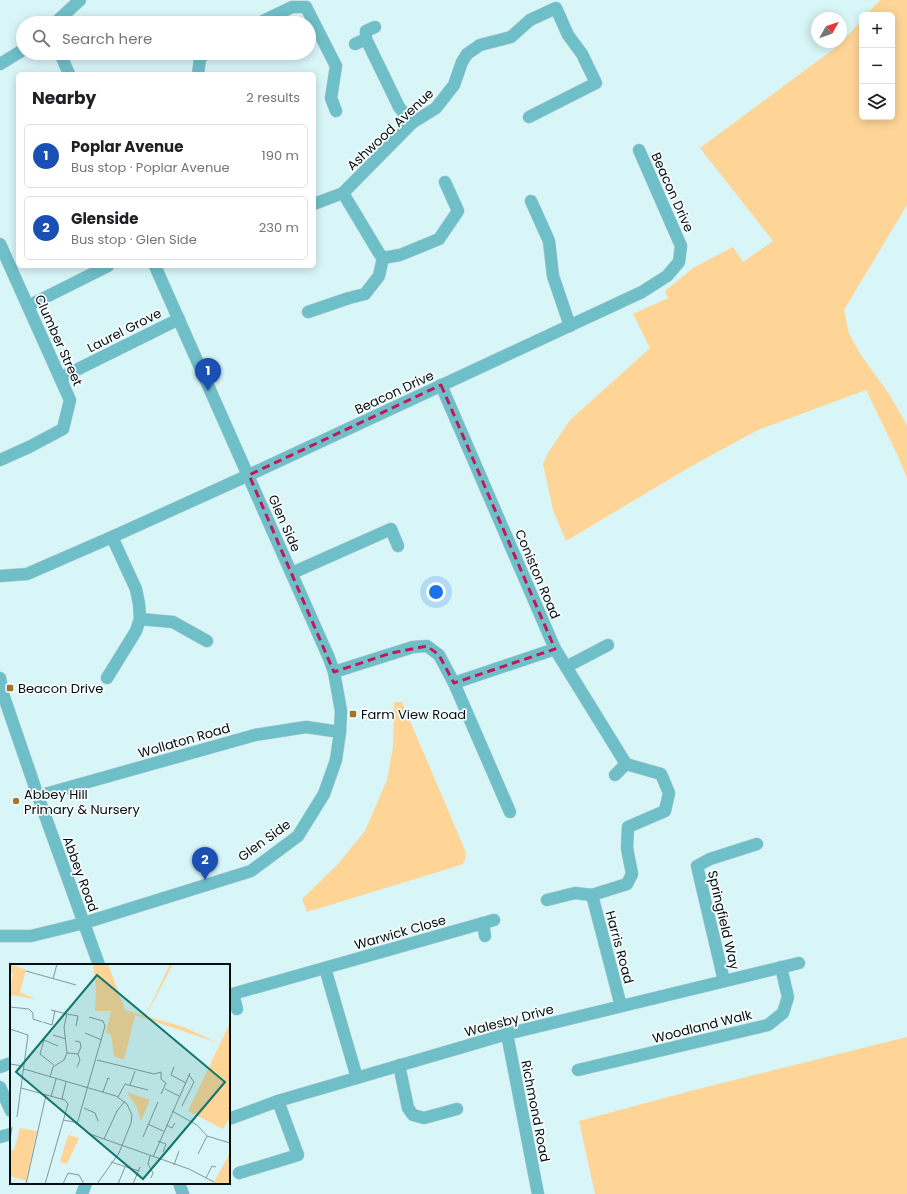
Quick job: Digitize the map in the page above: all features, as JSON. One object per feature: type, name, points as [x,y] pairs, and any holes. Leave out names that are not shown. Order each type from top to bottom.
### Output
[{"type":"street","points":[[59,16],[66,5],[80,0]]},
{"type":"street","points":[[529,117],[596,83],[582,54],[568,35],[554,4]]},
{"type":"street","name":"Ashwood Avenue","points":[[316,203],[343,193],[412,123],[436,108],[454,85],[462,62],[467,54],[480,45],[511,37],[530,20],[554,4]]},
{"type":"street","points":[[273,16],[292,7],[306,7],[311,16]]},
{"type":"street","points":[[316,27],[336,66],[331,98],[336,111]]},
{"type":"street","points":[[375,27],[366,32],[360,42],[399,107],[412,123]]},
{"type":"street","points":[[0,64],[16,54]]},
{"type":"street","points":[[63,60],[68,72]]},
{"type":"street","points":[[198,72],[200,60]]},
{"type":"street","name":"Beacon Drive","points":[[0,576],[27,574],[112,537],[570,326],[642,292],[667,276],[679,262],[681,246],[639,150]]},
{"type":"street","points":[[383,258],[400,255],[439,239],[458,211],[445,182]]},
{"type":"street","points":[[343,193],[383,258]]},
{"type":"street","points":[[531,201],[549,241],[553,276],[570,326]]},
{"type":"street","name":"Clumber Street","points":[[0,244],[5,270],[28,306],[70,400],[63,429],[0,460]]},
{"type":"street","points":[[308,312],[365,294],[379,276],[383,258]]},
{"type":"street","points":[[28,306],[104,268]]},
{"type":"street","name":"Glen Side","points":[[0,936],[31,936],[84,923],[251,871],[298,836],[324,794],[336,760],[341,711],[334,672],[329,658],[156,268]]},
{"type":"street","name":"Laurel Grove","points":[[60,378],[179,319]]},
{"type":"street","name":"Coniston Road","points":[[441,385],[555,649],[626,764]]},
{"type":"street","points":[[292,573],[391,529],[398,546]]},
{"type":"street","points":[[107,678],[109,663],[136,631],[140,619],[136,590],[112,537]]},
{"type":"street","points":[[140,619],[173,622],[192,639],[207,641]]},
{"type":"street","points":[[566,667],[608,645]]},
{"type":"street","points":[[334,672],[413,647],[426,646],[439,655],[454,683],[510,812]]},
{"type":"street","points":[[454,683],[555,649]]},
{"type":"street","name":"Abbey Road","points":[[0,678],[3,694],[38,796],[99,964]]},
{"type":"street","name":"Wollaton Road","points":[[38,796],[255,735],[306,727],[340,732]]},
{"type":"street","points":[[547,900],[575,893],[592,895],[627,884],[632,874],[627,848],[628,826],[665,811],[669,793],[661,774],[626,764],[614,775]]},
{"type":"street","name":"Springfield Way","points":[[724,981],[692,866],[757,844]]},
{"type":"street","name":"Harris Road","points":[[592,895],[621,1006]]},
{"type":"street","name":"Warwick Close","points":[[237,1009],[231,994],[488,922],[485,936]]},
{"type":"street","name":"Walesby Drive","points":[[230,1119],[278,1101],[507,1034],[799,963]]},
{"type":"street","name":"Woodland Walk","points":[[578,1070],[768,1025],[783,1013],[788,997],[781,967]]},
{"type":"street","points":[[325,968],[357,1078]]},
{"type":"street","name":"Richmond Road","points":[[507,1034],[538,1194]]},
{"type":"street","points":[[0,1067],[10,1063]]},
{"type":"street","points":[[399,1066],[408,1108],[413,1115],[424,1118],[457,1109]]},
{"type":"street","points":[[0,1087],[10,1109]]},
{"type":"street","points":[[238,1173],[298,1155],[278,1101]]},
{"type":"street","points":[[0,1137],[10,1134]]},
{"type":"street","points":[[82,1194],[86,1184]]},
{"type":"street","points":[[179,1184],[183,1194]]},
{"type":"highlighted area","points":[[441,385],[555,649],[454,683],[439,655],[427,646],[391,653],[334,672],[249,475]]},
{"type":"shaded area","points":[[880,0],[907,0],[907,205],[844,310],[849,334],[861,355],[889,394],[907,425],[907,478],[866,390],[758,430],[690,467],[566,541],[553,510],[543,464],[548,453],[570,420],[650,348],[633,314],[668,298],[665,291],[693,268],[733,247],[743,262],[773,241],[700,148],[835,48],[847,48],[847,36],[859,23],[859,120],[895,120],[895,12],[869,12]]},
{"type":"shaded area","points":[[394,702],[402,702],[465,850],[465,860],[461,865],[307,912],[302,899],[337,865],[365,831],[387,780],[393,747]]},
{"type":"shaded area","points":[[907,1037],[907,1194],[595,1194],[579,1121],[694,1090]]},
{"type":"place","name":"Poplar Avenue","points":[[208,391]]},
{"type":"place","name":"Beacon Drive","points":[[10,688]]},
{"type":"place","name":"Farm View Road","points":[[353,714]]},
{"type":"place","name":"Abbey Hill Primary & Nursery","points":[[16,801]]},
{"type":"place","name":"Glenside","points":[[205,880]]}]
